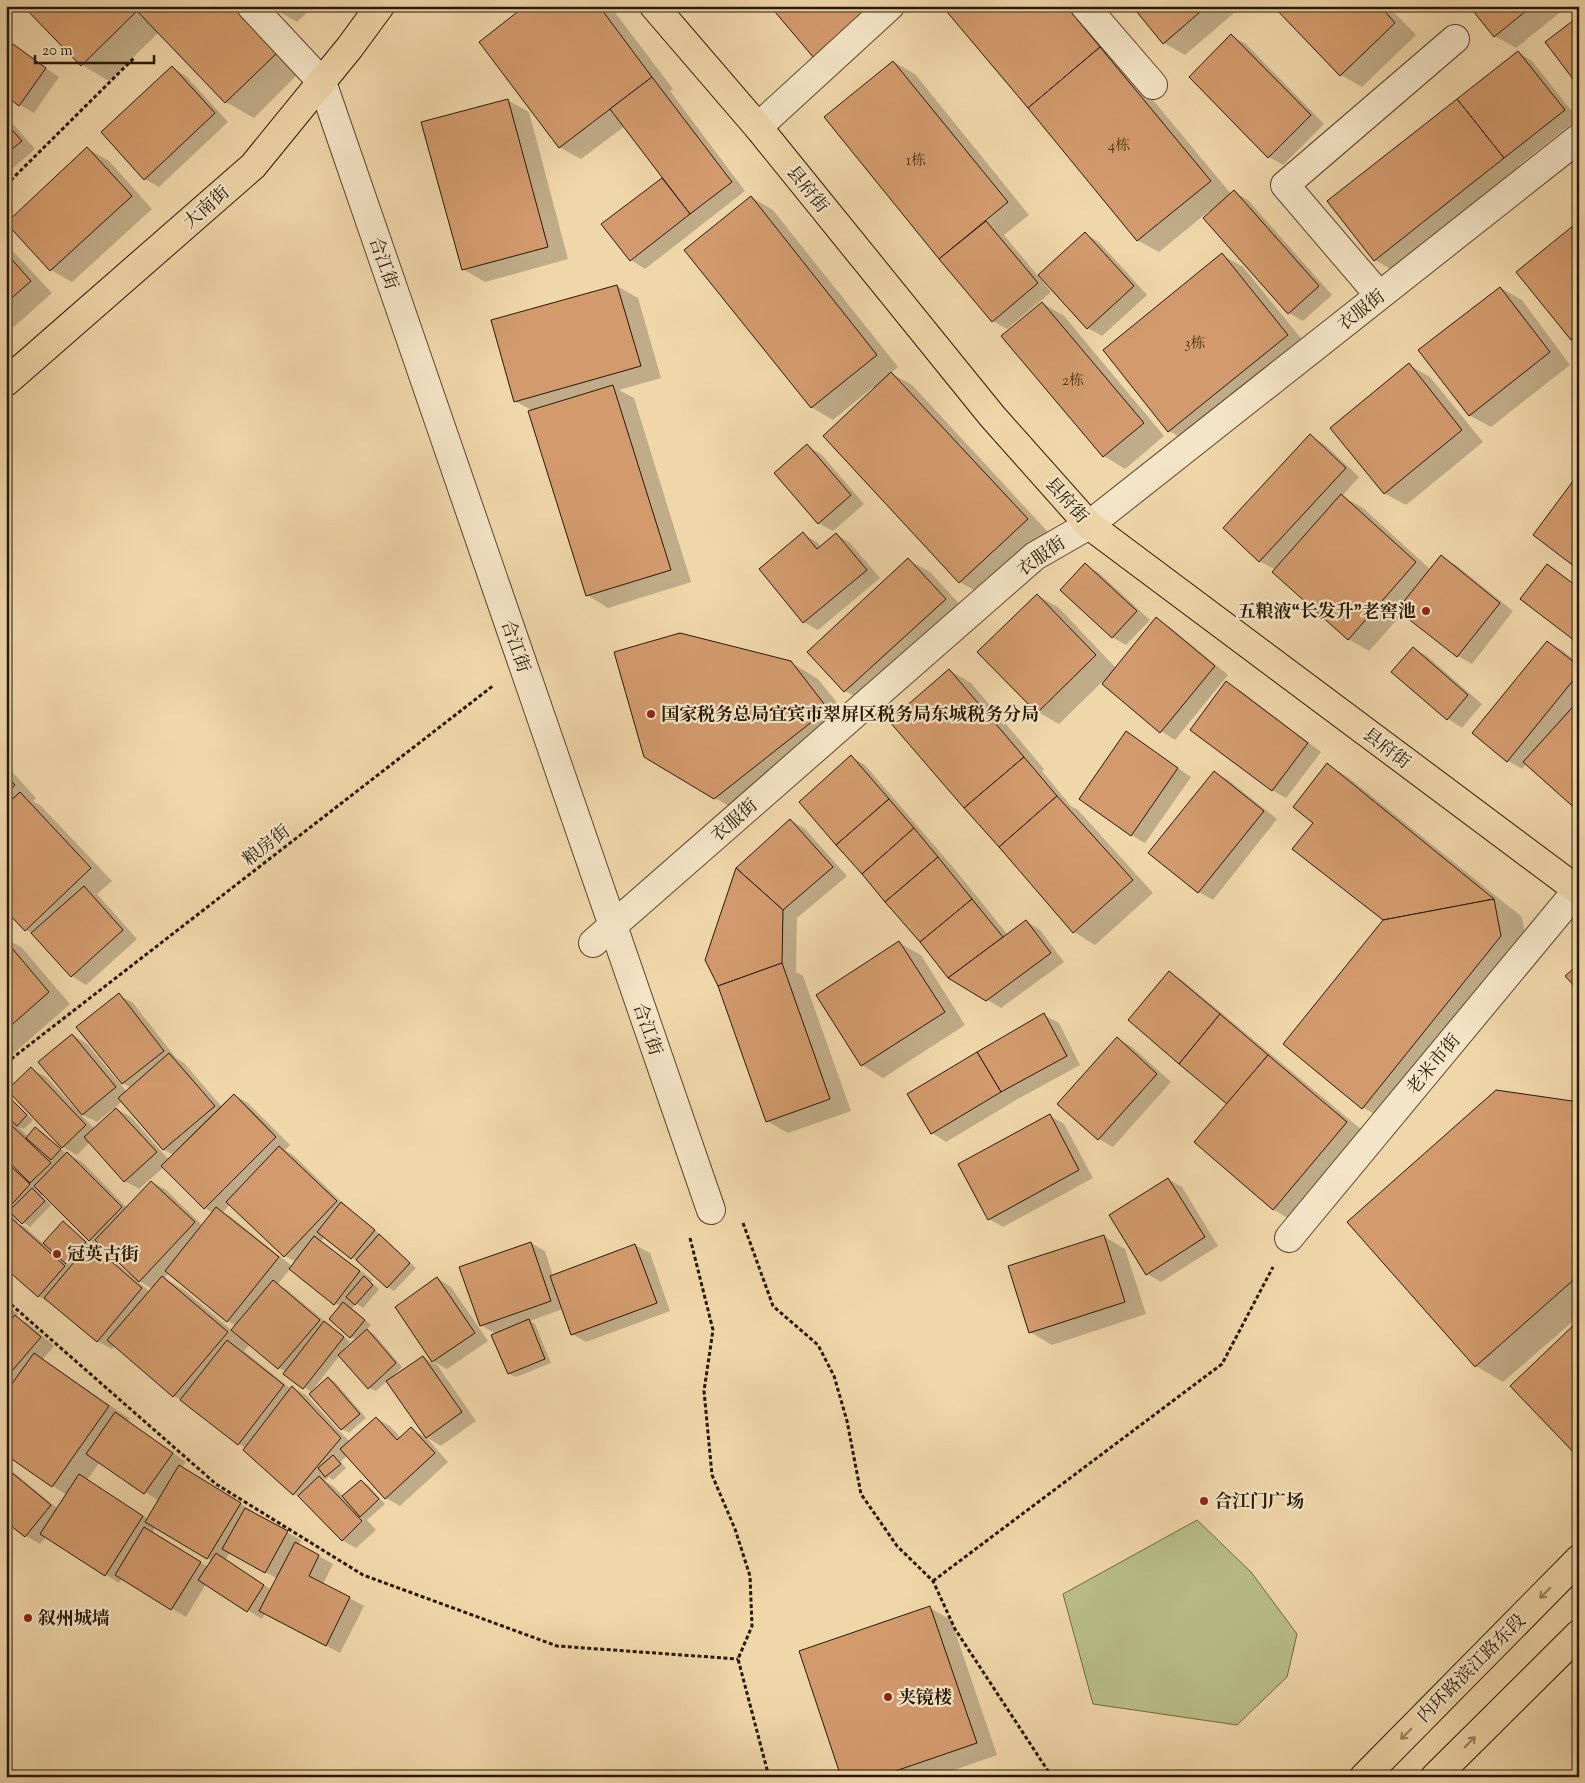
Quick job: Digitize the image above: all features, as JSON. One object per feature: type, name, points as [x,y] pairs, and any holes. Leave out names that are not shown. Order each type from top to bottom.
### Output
[{"type":"main road","name":"大南街","points":[[6,382],[253,166],[322,82],[380,6]]},
{"type":"main road","name":"县府街","points":[[654,6],[758,126],[992,416],[1089,525],[1578,890]]},
{"type":"main road","name":"内环路滨江路东段","points":[[1364,1777],[1579,1559]]},
{"type":"main road","points":[[1435,1777],[1579,1634]]},
{"type":"street","points":[[250,6],[322,82]]},
{"type":"street","points":[[758,126],[890,6]]},
{"type":"street","points":[[1085,6],[1152,85]]},
{"type":"street","points":[[1379,296],[1285,185],[1455,39]]},
{"type":"street","name":"合江街","points":[[322,82],[522,663],[603,935],[711,1210]]},
{"type":"street","name":"衣服街","points":[[603,935],[1035,556],[1089,525],[1579,138]]},
{"type":"street","name":"老米市街","points":[[1289,1238],[1578,890]]},
{"type":"path","points":[[6,185],[135,57]]},
{"type":"path","name":"粮房街","points":[[6,1062],[522,663]]},
{"type":"path","points":[[742,1222],[773,1306],[818,1345],[834,1376],[847,1421],[861,1494],[897,1546],[932,1581],[955,1629],[1052,1777]]},
{"type":"path","points":[[932,1581],[1222,1364],[1289,1238]]},
{"type":"path","points":[[6,1300],[216,1484],[363,1575],[557,1646],[738,1658]]},
{"type":"green space","points":[[1197,1520],[1251,1572],[1297,1634],[1287,1677],[1237,1725],[1093,1704],[1063,1594]]},
{"type":"building","points":[[23,6],[233,6],[278,52],[225,103],[137,11],[81,66]]},
{"type":"building","points":[[525,6],[599,6],[652,77],[559,148],[479,42]]},
{"type":"building","points":[[770,6],[875,6],[814,58]]},
{"type":"building","points":[[942,6],[1066,6],[1100,47],[1028,108]]},
{"type":"building","points":[[1132,6],[1207,6],[1163,44]]},
{"type":"building","points":[[1273,6],[1380,6],[1395,23],[1340,76]]},
{"type":"building","points":[[1469,6],[1532,6],[1494,37]]},
{"type":"building","points":[[1579,16],[1579,87],[1545,42]]},
{"type":"building","points":[[1231,34],[1311,115],[1268,158],[1189,77]]},
{"type":"building","points":[[13,44],[46,68],[19,106],[6,96],[6,54]]},
{"type":"building","points":[[1100,47],[1211,181],[1137,241],[1028,108]]},
{"type":"building","points":[[1518,51],[1565,110],[1504,158],[1457,99]]},
{"type":"building","points":[[893,61],[1008,202],[939,259],[824,117]]},
{"type":"building","points":[[172,66],[215,113],[144,180],[101,132]]},
{"type":"building","points":[[652,77],[732,182],[690,214],[610,109]]},
{"type":"building","points":[[508,99],[548,247],[462,270],[421,122]]},
{"type":"building","points":[[1457,99],[1504,158],[1374,261],[1327,201]]},
{"type":"building","points":[[6,123],[22,141],[6,154]]},
{"type":"building","points":[[87,147],[132,196],[50,271],[6,223]]},
{"type":"building","points":[[662,178],[690,214],[630,261],[601,224]]},
{"type":"building","points":[[1234,190],[1319,286],[1288,314],[1203,218]]},
{"type":"building","points":[[751,196],[877,355],[811,408],[684,250]]},
{"type":"building","points":[[986,221],[1038,283],[992,322],[939,259]]},
{"type":"building","points":[[1579,221],[1579,334],[1571,340],[1516,272]]},
{"type":"building","points":[[1085,232],[1134,286],[1087,329],[1038,275]]},
{"type":"building","points":[[6,253],[31,281],[6,303]]},
{"type":"building","points":[[1222,253],[1288,335],[1168,432],[1103,350]]},
{"type":"building","points":[[617,285],[641,366],[514,402],[491,320]]},
{"type":"building","points":[[1500,287],[1550,352],[1469,416],[1418,350]]},
{"type":"building","points":[[1042,302],[1144,423],[1103,457],[1001,336]]},
{"type":"building","points":[[1409,363],[1462,430],[1384,494],[1330,428]]},
{"type":"building","points":[[891,372],[1028,519],[959,583],[823,436]]},
{"type":"building","points":[[613,385],[671,570],[586,596],[528,411]]},
{"type":"building","points":[[1310,434],[1346,468],[1259,562],[1223,528]]},
{"type":"building","points":[[807,444],[851,495],[818,524],[774,473]]},
{"type":"building","points":[[1579,473],[1579,570],[1533,535]]},
{"type":"building","points":[[1341,494],[1416,562],[1348,640],[1272,572]]},
{"type":"building","points":[[803,532],[817,549],[836,533],[867,570],[803,623],[759,569]]},
{"type":"building","points":[[1441,555],[1500,603],[1457,657],[1397,610]]},
{"type":"building","points":[[908,558],[946,599],[844,692],[807,652]]},
{"type":"building","points":[[1085,563],[1137,611],[1112,638],[1060,590]]},
{"type":"building","points":[[1547,564],[1579,588],[1579,644],[1520,599]]},
{"type":"building","points":[[1037,594],[1096,655],[1037,713],[977,652]]},
{"type":"building","points":[[1156,617],[1215,666],[1160,733],[1102,684]]},
{"type":"building","points":[[680,633],[791,661],[828,709],[714,799],[644,757],[614,652]]},
{"type":"building","points":[[1547,641],[1579,666],[1579,673],[1507,762],[1472,733]]},
{"type":"building","points":[[1413,647],[1468,695],[1447,720],[1391,672]]},
{"type":"building","points":[[949,669],[1024,757],[964,808],[889,721]]},
{"type":"building","points":[[1226,681],[1308,743],[1272,791],[1190,730]]},
{"type":"building","points":[[1579,700],[1579,812],[1523,762]]},
{"type":"building","points":[[1126,731],[1178,768],[1131,836],[1079,799]]},
{"type":"building","points":[[851,755],[889,799],[836,845],[799,802]]},
{"type":"building","points":[[1024,757],[1057,796],[999,847],[964,808]]},
{"type":"building","points":[[1327,763],[1494,899],[1383,920],[1292,849],[1313,823],[1293,807]]},
{"type":"building","points":[[1214,771],[1264,811],[1198,893],[1148,853]]},
{"type":"building","points":[[6,775],[15,785],[6,794]]},
{"type":"building","points":[[20,792],[91,868],[25,931],[6,911],[6,805]]},
{"type":"building","points":[[1057,796],[1133,880],[1073,933],[999,847]]},
{"type":"building","points":[[889,799],[914,828],[862,874],[836,845]]},
{"type":"building","points":[[790,819],[833,867],[783,910],[736,868]]},
{"type":"building","points":[[914,828],[938,857],[885,902],[862,874]]},
{"type":"building","points":[[938,857],[972,899],[920,942],[885,902]]},
{"type":"building","points":[[736,868],[783,910],[782,963],[718,986],[705,960]]},
{"type":"building","points":[[84,886],[123,930],[71,977],[31,933]]},
{"type":"building","points":[[972,899],[1003,937],[948,978],[920,942]]},
{"type":"building","points":[[1494,899],[1501,936],[1362,1109],[1283,1044],[1383,920]]},
{"type":"building","points":[[1026,920],[1051,953],[986,1001],[948,978]]},
{"type":"building","points":[[6,941],[49,992],[6,1030]]},
{"type":"building","points":[[899,941],[945,1012],[861,1066],[816,995]]},
{"type":"building","points":[[782,963],[830,1099],[766,1122],[718,986]]},
{"type":"building","points":[[1579,964],[1579,991],[1565,976]]},
{"type":"building","points":[[1169,971],[1220,1014],[1179,1064],[1128,1020]]},
{"type":"building","points":[[119,993],[164,1051],[122,1084],[76,1027]]},
{"type":"building","points":[[1044,1013],[1067,1056],[1001,1092],[977,1052]]},
{"type":"building","points":[[1220,1014],[1268,1055],[1227,1104],[1179,1064]]},
{"type":"building","points":[[72,1034],[116,1087],[82,1115],[38,1062]]},
{"type":"building","points":[[1117,1037],[1157,1074],[1098,1140],[1057,1104]]},
{"type":"building","points":[[977,1052],[1001,1092],[931,1134],[907,1094]]},
{"type":"building","points":[[169,1053],[215,1106],[163,1150],[118,1098]]},
{"type":"building","points":[[1268,1055],[1347,1122],[1273,1210],[1194,1142]]},
{"type":"building","points":[[31,1067],[86,1125],[62,1148],[7,1090]]},
{"type":"building","points":[[1496,1090],[1579,1102],[1579,1275],[1475,1367],[1347,1222]]},
{"type":"building","points":[[6,1094],[27,1115],[17,1126],[6,1116]]},
{"type":"building","points":[[234,1094],[276,1137],[204,1209],[161,1166]],"holes":[[[198,1157],[212,1170],[204,1178],[191,1165]]]},
{"type":"building","points":[[234,1094],[276,1137],[204,1209],[161,1166]]},
{"type":"building","points":[[116,1108],[157,1152],[124,1182],[84,1137]]},
{"type":"building","points":[[1050,1114],[1079,1170],[988,1220],[958,1164]]},
{"type":"building","points":[[6,1120],[51,1163],[30,1183],[6,1159]]},
{"type":"building","points":[[35,1127],[61,1149],[51,1160],[26,1138]]},
{"type":"building","points":[[279,1146],[337,1201],[284,1257],[226,1202]]},
{"type":"building","points":[[67,1152],[122,1207],[89,1241],[34,1186]]},
{"type":"building","points":[[6,1162],[30,1184],[6,1211]]},
{"type":"building","points":[[1168,1178],[1205,1237],[1146,1275],[1109,1215]]},
{"type":"building","points":[[151,1181],[195,1222],[139,1282],[95,1240]]},
{"type":"building","points":[[32,1188],[45,1201],[22,1224],[9,1211]]},
{"type":"building","points":[[341,1202],[375,1230],[351,1259],[317,1232]]},
{"type":"building","points":[[216,1207],[279,1257],[227,1322],[165,1271]]},
{"type":"building","points":[[10,1217],[65,1266],[38,1297],[6,1269],[6,1222]]},
{"type":"building","points":[[63,1221],[86,1242],[66,1264],[43,1243]]},
{"type":"building","points":[[379,1234],[410,1263],[387,1288],[356,1260]]},
{"type":"building","points":[[1104,1235],[1125,1302],[1029,1333],[1008,1266]]},
{"type":"building","points":[[314,1236],[360,1271],[334,1305],[289,1269]]},
{"type":"building","points":[[531,1242],[551,1301],[480,1326],[459,1267]]},
{"type":"building","points":[[90,1243],[142,1288],[97,1342],[44,1298]]},
{"type":"building","points":[[635,1244],[657,1303],[571,1335],[550,1276]]},
{"type":"building","points":[[162,1276],[228,1332],[173,1397],[107,1340]]},
{"type":"building","points":[[364,1276],[373,1285],[355,1305],[346,1297]]},
{"type":"building","points":[[437,1277],[475,1333],[432,1362],[395,1307]]},
{"type":"building","points":[[273,1280],[320,1320],[278,1369],[231,1330]]},
{"type":"building","points":[[343,1302],[365,1320],[350,1338],[329,1319]]},
{"type":"building","points":[[15,1315],[41,1337],[6,1378],[6,1325]]},
{"type":"building","points":[[529,1319],[545,1359],[508,1374],[491,1335]]},
{"type":"building","points":[[1579,1320],[1579,1458],[1510,1386]]},
{"type":"building","points":[[324,1321],[344,1337],[303,1389],[283,1374]]},
{"type":"building","points":[[367,1329],[396,1363],[368,1389],[338,1355]]},
{"type":"building","points":[[227,1340],[284,1385],[238,1445],[180,1400]]},
{"type":"building","points":[[34,1353],[109,1406],[52,1487],[6,1455],[6,1392]]},
{"type":"building","points":[[423,1356],[462,1412],[426,1438],[386,1381]]},
{"type":"building","points":[[328,1377],[360,1414],[341,1430],[309,1394]]},
{"type":"building","points":[[292,1386],[341,1438],[293,1495],[243,1450]]},
{"type":"building","points":[[115,1412],[173,1453],[144,1494],[86,1454]]},
{"type":"building","points":[[376,1417],[397,1440],[411,1427],[435,1453],[385,1499],[340,1449]]},
{"type":"building","points":[[333,1455],[341,1464],[325,1477],[318,1468]]},
{"type":"building","points":[[179,1465],[241,1503],[207,1559],[145,1522]]},
{"type":"building","points":[[6,1468],[51,1505],[25,1537],[6,1522]]},
{"type":"building","points":[[79,1474],[143,1516],[105,1576],[40,1534]]},
{"type":"building","points":[[319,1476],[362,1521],[342,1541],[298,1496]]},
{"type":"building","points":[[361,1480],[379,1499],[360,1517],[342,1496]]},
{"type":"building","points":[[245,1508],[288,1531],[265,1573],[222,1549]]},
{"type":"building","points":[[144,1527],[201,1562],[171,1610],[115,1575]]},
{"type":"building","points":[[295,1542],[319,1555],[309,1576],[350,1597],[326,1646],[259,1611]]},
{"type":"building","points":[[216,1553],[264,1585],[247,1612],[198,1580]]},
{"type":"building","name":"夹镜楼","points":[[930,1606],[977,1743],[878,1777],[841,1777],[799,1651]]},
{"type":"place","name":"五粮液“长发升”老窖池","points":[[1426,611]]},
{"type":"place","name":"国家税务总局宜宾市翠屏区税务局东城税务分局","points":[[651,714]]},
{"type":"place","name":"冠英古街","points":[[57,1254]]},
{"type":"place","name":"合江门广场","points":[[1204,1501]]},
{"type":"place","name":"叙州城墙","points":[[28,1618]]},
{"type":"place","name":"夹镜楼","points":[[888,1697]]}]
